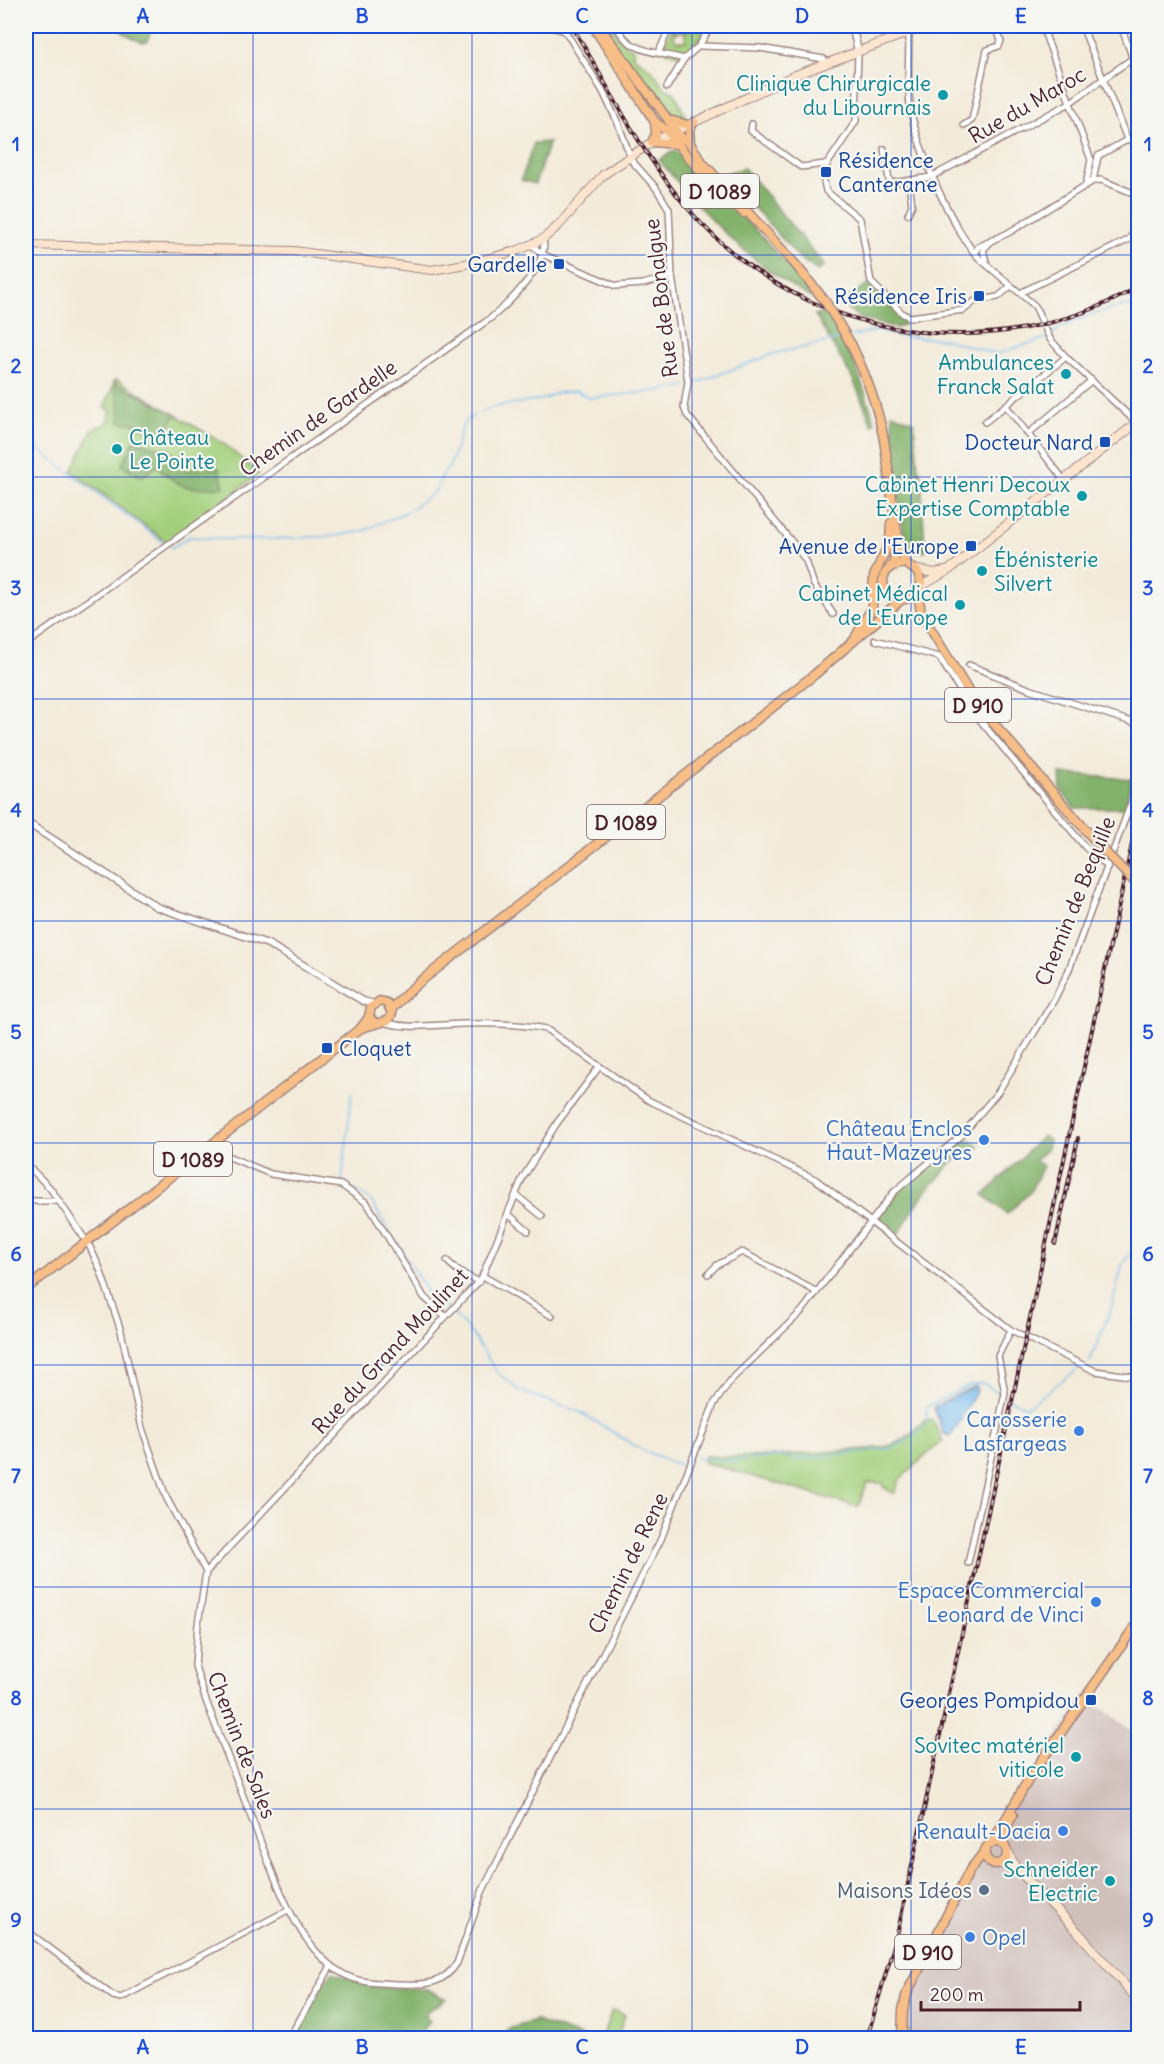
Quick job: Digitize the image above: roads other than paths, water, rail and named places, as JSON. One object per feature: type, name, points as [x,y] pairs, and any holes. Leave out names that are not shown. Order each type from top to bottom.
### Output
[{"type":"main road","name":"D 1089","points":[[592,26],[618,69],[655,122],[690,144],[703,163]]},
{"type":"main road","name":"D 1089","points":[[599,26],[669,120],[677,144],[701,172],[767,233]]},
{"type":"main road","points":[[26,245],[294,251],[420,270],[444,270],[501,256],[543,239],[558,226],[595,182],[652,142],[826,62],[926,26]]},
{"type":"main road","name":"D 1089","points":[[644,104],[703,163],[767,233],[825,301],[851,344],[876,406],[895,526],[895,552],[892,566]]},
{"type":"main road","points":[[669,120],[691,124]]},
{"type":"main road","points":[[652,142],[656,134],[655,122]]},
{"type":"main road","points":[[690,144],[691,124]]},
{"type":"main road","points":[[652,142],[677,144]]},
{"type":"main road","points":[[886,592],[903,600],[950,570],[1138,422]]},
{"type":"main road","name":"D 1089","points":[[849,646],[872,608],[875,571],[890,541],[892,501]]},
{"type":"main road","name":"D 1089","points":[[895,526],[905,563]]},
{"type":"main road","points":[[880,616],[886,592],[884,575],[892,566],[905,563],[917,570],[935,573],[950,570]]},
{"type":"main road","points":[[917,570],[919,589]]},
{"type":"main road","name":"D 910","points":[[919,589],[921,613]]},
{"type":"main road","name":"D 1089","points":[[389,1013],[401,996],[849,646],[880,616],[903,600]]},
{"type":"main road","name":"D 910","points":[[903,600],[921,613],[973,699],[1048,788],[1138,885]]},
{"type":"main road","points":[[372,1013],[389,1013]]},
{"type":"main road","points":[[372,1013],[389,1013]]},
{"type":"main road","name":"D 1089","points":[[26,1289],[361,1028],[372,1013]]},
{"type":"main road","points":[[990,1863],[985,1851],[992,1843],[1030,1777],[1138,1622]]},
{"type":"main road","points":[[1001,1864],[1006,1859],[1004,1832],[1040,1765]]},
{"type":"main road","points":[[992,1843],[1005,1849],[1016,1868],[1077,1931],[1138,2000]]},
{"type":"main road","name":"D 910","points":[[902,2038],[903,2010],[907,1993],[970,1870],[985,1851]]},
{"type":"main road","points":[[970,1870],[990,1863],[1016,1868]]},
{"type":"street","points":[[547,26],[565,31],[579,53],[618,123],[629,156]]},
{"type":"street","points":[[617,26],[621,35],[638,48],[684,59]]},
{"type":"street","points":[[659,52],[669,27],[661,26]]},
{"type":"street","points":[[667,87],[684,59],[699,46],[711,26]]},
{"type":"street","points":[[852,26],[858,51],[856,121],[822,170],[826,191],[860,219],[871,282],[903,314],[910,317],[964,310],[975,300],[998,297],[1011,286]]},
{"type":"street","points":[[964,125],[972,120],[987,51],[999,46],[1001,41],[996,26]]},
{"type":"street","points":[[1042,26],[1094,160],[1093,181]]},
{"type":"street","points":[[1082,26],[1126,137]]},
{"type":"street","points":[[1121,26],[1138,73]]},
{"type":"street","points":[[909,32],[910,108],[925,158],[955,224],[987,264],[1035,306],[1050,339],[1066,357],[1138,422]]},
{"type":"street","points":[[699,46],[760,48],[824,59],[826,62]]},
{"type":"street","name":"Rue du Maroc","points":[[934,176],[1071,103],[1133,58]]},
{"type":"street","points":[[752,124],[752,131],[801,167],[825,164]]},
{"type":"street","points":[[1086,185],[1094,160],[1098,156],[1126,137],[1138,134]]},
{"type":"street","points":[[884,149],[889,180],[892,183],[934,176]]},
{"type":"street","name":"Rue de Bonalgue","points":[[629,156],[656,188],[669,209],[672,228],[672,276],[688,382],[684,407],[687,415],[797,548],[806,561],[814,585],[833,614]]},
{"type":"street","points":[[977,251],[1093,181],[1101,180],[1138,195]]},
{"type":"street","points":[[908,214],[912,205],[909,181]]},
{"type":"street","points":[[1020,293],[1128,240],[1138,229]]},
{"type":"street","name":"Chemin de Gardelle","points":[[26,644],[491,318],[516,295],[542,254],[543,239]]},
{"type":"street","points":[[532,245],[542,254],[616,286],[643,284],[672,276]]},
{"type":"street","points":[[985,422],[1066,357]]},
{"type":"street","points":[[1028,434],[1092,380]]},
{"type":"street","points":[[1005,406],[1064,480]]},
{"type":"street","points":[[875,640],[939,657],[975,714],[1085,847],[1107,866]]},
{"type":"street","points":[[969,665],[1029,689],[1138,724]]},
{"type":"street","name":"Chemin de Bequille","points":[[871,1223],[894,1192],[962,1135],[998,1092],[1054,1000],[1068,972],[1138,776]]},
{"type":"street","points":[[26,822],[157,907],[268,944],[363,1001],[372,1013]]},
{"type":"street","points":[[389,1013],[398,1026],[411,1028],[443,1025],[525,1025],[546,1029],[648,1100],[815,1179],[1011,1330],[1095,1371],[1138,1377]]},
{"type":"street","name":"Rue du Grand Moulinet","points":[[206,1572],[483,1276],[522,1179],[557,1122],[599,1067]]},
{"type":"street","points":[[210,1146],[220,1153],[271,1174],[341,1185],[357,1195],[367,1203],[424,1297],[445,1316]]},
{"type":"street","points":[[26,1164],[50,1188],[87,1242],[113,1303],[142,1428],[166,1497],[206,1572]]},
{"type":"street","points":[[516,1195],[542,1216]]},
{"type":"street","points":[[26,1200],[58,1201]]},
{"type":"street","points":[[508,1214],[528,1231]]},
{"type":"street","name":"Chemin de Rene","points":[[462,1949],[482,1892],[661,1539],[714,1404],[731,1380],[775,1340],[817,1292],[871,1223]]},
{"type":"street","points":[[708,1274],[717,1265],[742,1252],[817,1292]]},
{"type":"street","points":[[447,1260],[458,1271],[478,1282]]},
{"type":"street","points":[[483,1276],[552,1316]]},
{"type":"street","points":[[1138,1305],[1135,1318],[1138,1323]]},
{"type":"street","points":[[968,1563],[1005,1393],[998,1356],[1011,1330]]},
{"type":"street","name":"Chemin de Sales","points":[[206,1572],[198,1624],[195,1666],[205,1698],[288,1910],[331,1966],[350,1978],[366,1982],[422,1985],[436,1982],[451,1972],[462,1949]]},
{"type":"street","points":[[26,1933],[31,1934],[113,1996],[121,1998],[288,1910]]},
{"type":"street","points":[[289,2038],[331,1966]]},
{"type":"water","points":[[975,1386],[977,1390],[953,1433],[949,1436],[943,1433],[934,1407]]},
{"type":"waterway","points":[[1051,335],[1093,314],[1119,307],[1138,306]]},
{"type":"waterway","points":[[852,336],[879,330],[896,336],[943,339],[997,354],[1047,338]]},
{"type":"waterway","points":[[691,385],[773,354],[844,338]]},
{"type":"waterway","points":[[480,412],[495,407],[544,399],[557,393],[577,391],[589,398],[686,386]]},
{"type":"waterway","points":[[171,548],[189,537],[249,540],[336,536],[363,531],[406,512],[435,492],[444,472],[449,468],[464,423],[474,415]]},
{"type":"waterway","points":[[26,440],[163,542]]},
{"type":"waterway","points":[[352,1092],[342,1181],[371,1201],[391,1235]]},
{"type":"waterway","points":[[394,1238],[427,1292],[438,1301]]},
{"type":"waterway","points":[[1090,1362],[1112,1306],[1123,1262],[1138,1245]]},
{"type":"waterway","points":[[443,1305],[450,1309]]},
{"type":"waterway","points":[[453,1313],[471,1333],[497,1372],[520,1391],[580,1412],[640,1449],[686,1468],[690,1456]]},
{"type":"waterway","points":[[1009,1399],[1026,1407],[1079,1368]]},
{"type":"waterway","points":[[697,1458],[734,1461],[783,1456],[796,1459],[888,1449],[905,1441],[921,1429],[928,1419],[926,1413],[928,1406],[970,1385],[982,1383],[1002,1394]]},
{"type":"railway","points":[[572,26],[630,126],[679,198],[698,220],[743,261],[794,293],[849,316],[906,330],[965,334],[1024,328],[1082,313],[1138,287]]},
{"type":"railway","points":[[867,2038],[897,1935],[1138,816]]},
{"type":"railway","points":[[1055,1244],[1078,1138]]},
{"type":"place","name":"Clinique Chirurgicale du Libournais","points":[[943,95]]},
{"type":"place","name":"Résidence Canterane","points":[[826,172]]},
{"type":"place","name":"Gardelle","points":[[559,264]]},
{"type":"place","name":"Résidence Iris","points":[[979,296]]},
{"type":"place","name":"Ambulances Franck Salat","points":[[1066,374]]},
{"type":"place","name":"Docteur Nard","points":[[1105,442]]},
{"type":"place","name":"Château Le Pointe","points":[[117,449]]},
{"type":"place","name":"Cabinet Henri Decoux Expertise Comptable","points":[[1082,496]]},
{"type":"place","name":"Avenue de l'Europe","points":[[971,546]]},
{"type":"place","name":"Ébénisterie Silvert","points":[[982,571]]},
{"type":"place","name":"Cabinet Médical de L'Europe","points":[[960,605]]},
{"type":"place","name":"Cloquet","points":[[327,1048]]},
{"type":"place","name":"Château Enclos Haut-Mazeyres","points":[[984,1140]]},
{"type":"place","name":"Carosserie Lasfargeas","points":[[1079,1431]]},
{"type":"place","name":"Espace Commercial Leonard de Vinci","points":[[1096,1602]]},
{"type":"place","name":"Georges Pompidou","points":[[1091,1700]]},
{"type":"place","name":"Sovitec matériel viticole","points":[[1076,1757]]},
{"type":"place","name":"Renault-Dacia","points":[[1063,1831]]},
{"type":"place","name":"Schneider Electric","points":[[1110,1881]]},
{"type":"place","name":"Maisons Idéos","points":[[984,1890]]},
{"type":"place","name":"Opel","points":[[970,1937]]}]
